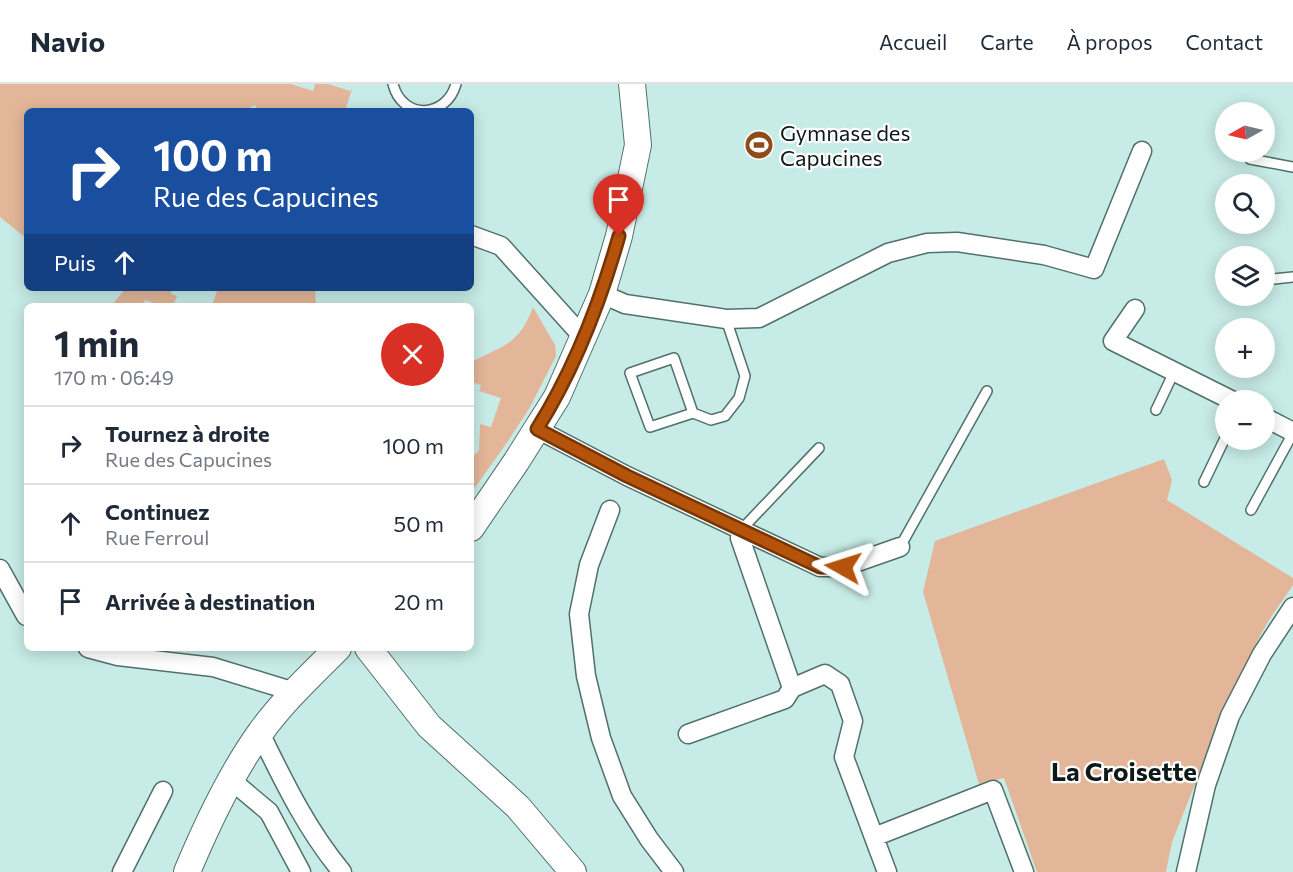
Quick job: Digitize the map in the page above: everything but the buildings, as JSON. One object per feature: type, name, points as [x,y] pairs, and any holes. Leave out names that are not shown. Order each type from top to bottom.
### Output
[{"type":"street","points":[[474,524],[557,397],[602,294],[619,236],[638,146],[632,84]]},
{"type":"street","points":[[602,294],[626,304],[726,319],[759,318],[888,253],[927,243],[957,242],[1044,255],[1094,269],[1142,151]]},
{"type":"street","points":[[474,236],[501,246],[583,337]]},
{"type":"street","points":[[1135,309],[1113,342],[1215,392]]},
{"type":"street","points":[[1275,423],[1293,432]]},
{"type":"street","points":[[537,429],[627,476],[820,567],[843,567],[900,547]]},
{"type":"street","points":[[610,510],[589,565],[579,614],[586,676],[601,738],[622,796],[649,840],[674,872]]},
{"type":"street","points":[[741,530],[740,538],[792,688]]},
{"type":"street","points":[[0,569],[24,611]]},
{"type":"street","points":[[0,597],[24,614]]},
{"type":"street","points":[[1186,872],[1206,785],[1230,716],[1262,654],[1293,607]]},
{"type":"street","points":[[99,651],[118,656],[213,667],[294,692]]},
{"type":"street","points":[[187,872],[209,818],[260,733],[294,692],[335,651]]},
{"type":"street","points":[[370,651],[429,726],[518,807],[573,872]]},
{"type":"street","points":[[688,734],[785,699],[792,688],[825,674],[840,684],[853,721],[844,757],[887,872]]},
{"type":"street","points":[[260,733],[286,786],[321,847],[342,872]]},
{"type":"street","points":[[231,780],[269,812],[301,872]]},
{"type":"street","points":[[874,837],[993,790],[1024,872]]},
{"type":"street","points":[[122,872],[163,791]]},
{"type":"lane","points":[[393,84],[401,101],[410,108]]},
{"type":"lane","points":[[437,108],[448,100],[456,84]]},
{"type":"lane","points":[[1266,162],[1293,167]]},
{"type":"lane","points":[[1275,279],[1293,277]]},
{"type":"lane","points":[[693,413],[674,358],[630,373],[650,427],[693,413],[711,420],[724,416],[739,398],[745,376],[726,319]]},
{"type":"lane","points":[[1156,410],[1174,372]]},
{"type":"lane","points":[[900,547],[987,391]]},
{"type":"lane","points":[[1251,510],[1293,432]]},
{"type":"lane","points":[[741,530],[819,448]]},
{"type":"lane","points":[[1204,482],[1219,450]]},
{"type":"shaded area","points":[[0,84],[291,84],[313,91],[315,84],[328,84],[350,91],[352,89],[346,108],[256,108],[255,105],[249,108],[24,108],[24,237],[0,217]]},
{"type":"shaded area","points":[[124,291],[172,291],[171,294],[177,296],[174,303],[154,303],[145,300],[144,303],[114,303]]},
{"type":"shaded area","points":[[217,291],[315,291],[316,303],[213,303]]},
{"type":"shaded area","points":[[533,307],[555,345],[556,356],[529,409],[474,489],[474,455],[479,450],[480,424],[491,427],[501,398],[479,391],[481,385],[474,383],[474,360],[516,337],[528,320]]},
{"type":"shaded area","points":[[1164,459],[1172,480],[1167,500],[1293,578],[1293,585],[1267,623],[1234,686],[1172,842],[1166,872],[1037,872],[1004,778],[979,784],[923,592],[935,541]]},
{"type":"place","name":"Gymnase des Capucines","points":[[759,145]]},
{"type":"district","name":"La Croisette","points":[[1124,770]]},
{"type":"route","points":[[619,236],[602,294],[557,397],[537,429],[627,476],[820,567],[843,567]]}]
